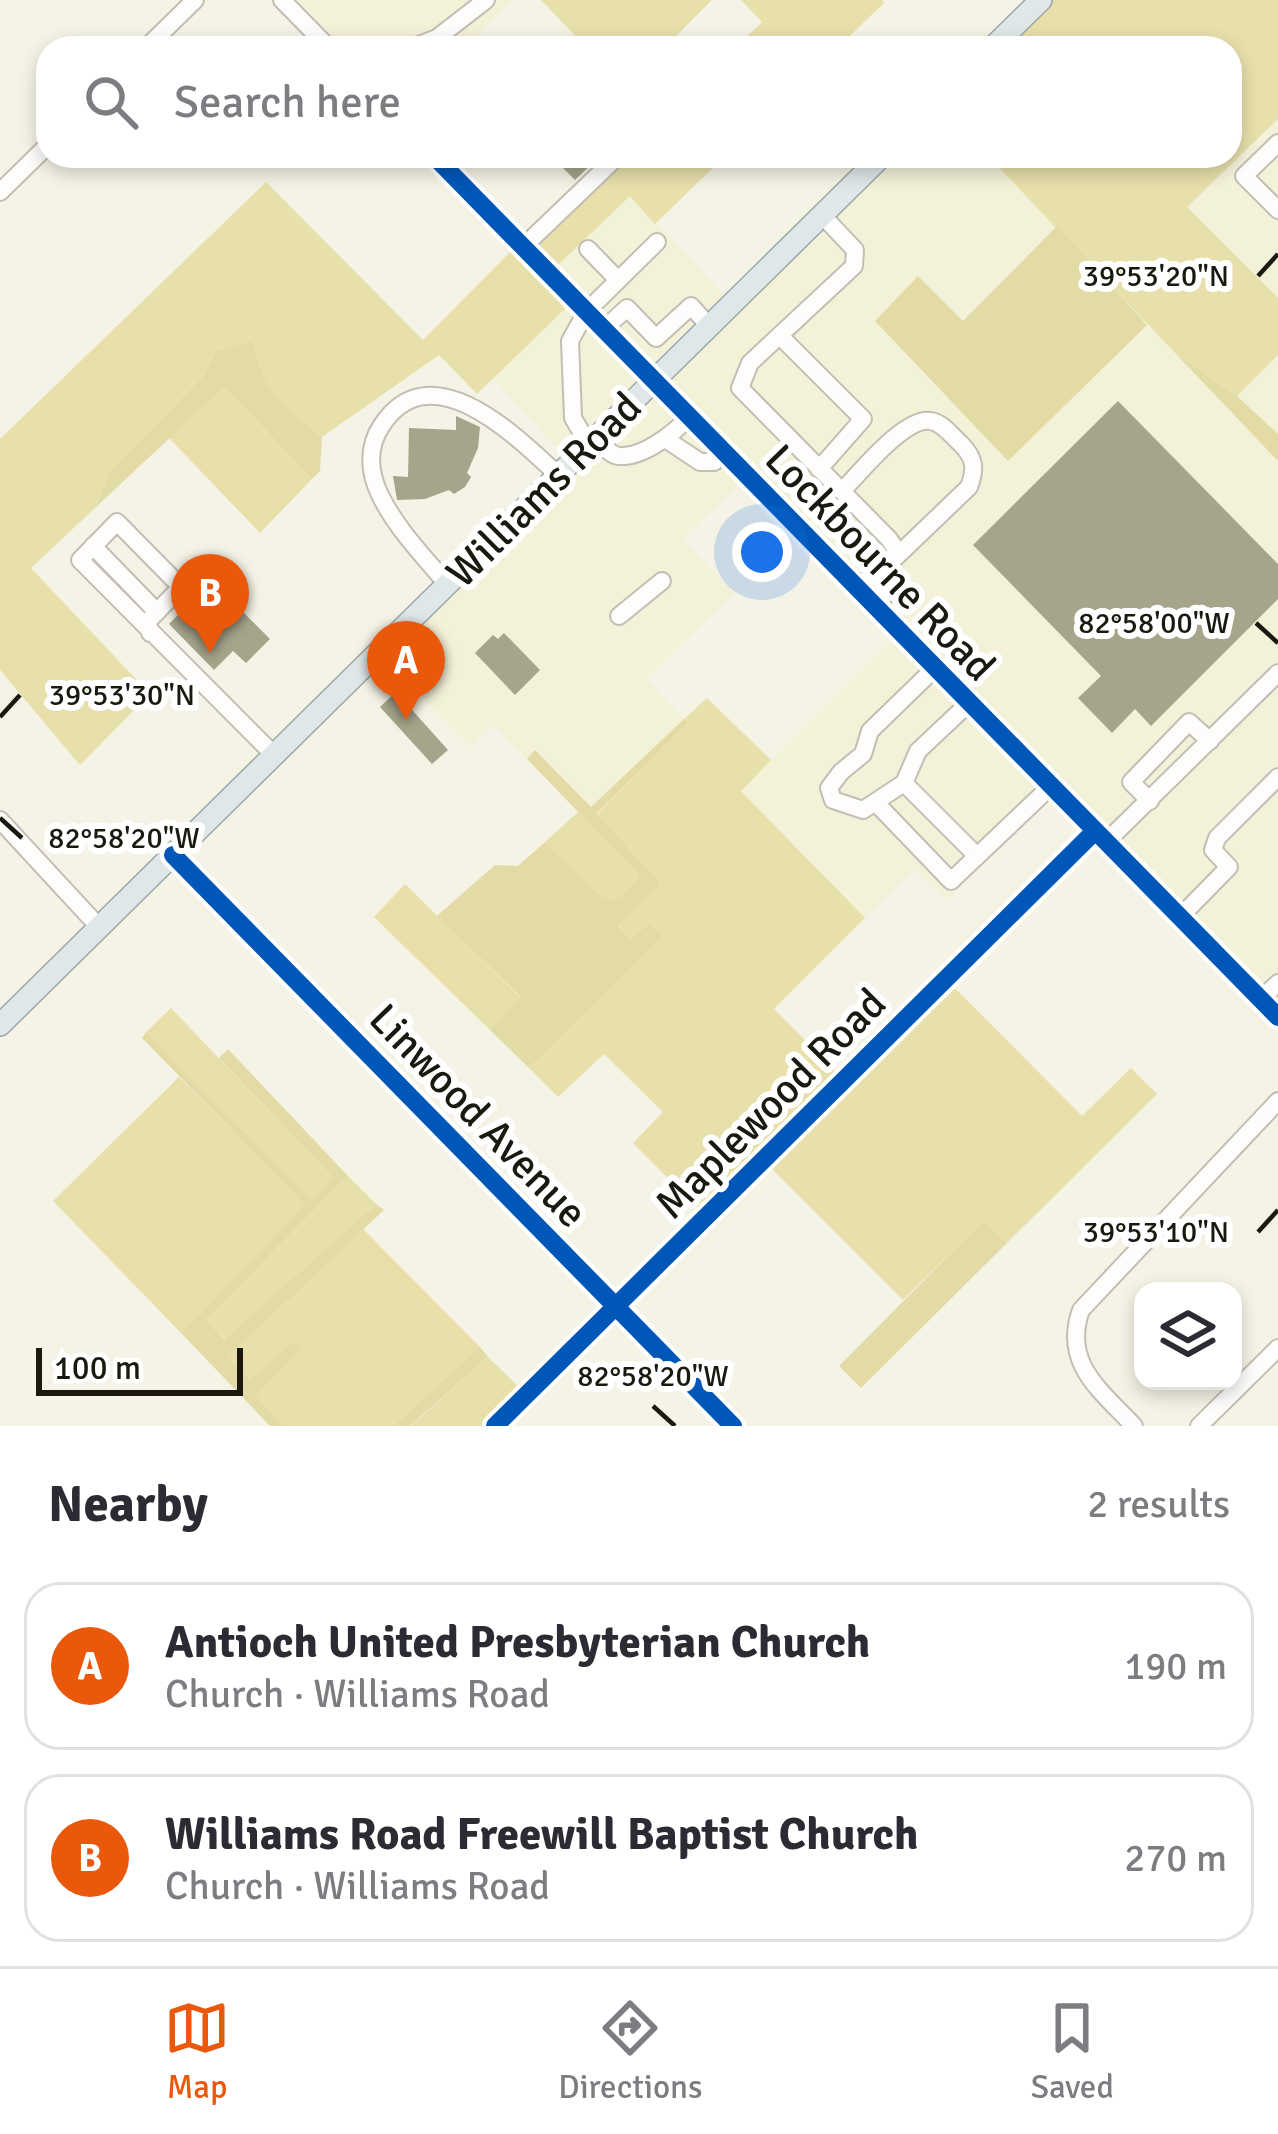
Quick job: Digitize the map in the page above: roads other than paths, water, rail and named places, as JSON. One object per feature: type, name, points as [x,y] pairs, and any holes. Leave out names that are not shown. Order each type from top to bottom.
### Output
[{"type":"main road","points":[[1004,36],[1041,0]]},
{"type":"main road","name":"Williams Road","points":[[0,1025],[870,168]]},
{"type":"street","points":[[158,36],[196,0]]},
{"type":"street","points":[[282,0],[317,36]]},
{"type":"street","points":[[439,36],[486,0]]},
{"type":"street","points":[[1278,143],[1244,176],[1278,210]]},
{"type":"street","points":[[0,192],[36,157]]},
{"type":"street","name":"Lockbourne Road","points":[[446,168],[1278,1016]]},
{"type":"street","points":[[523,247],[605,168]]},
{"type":"street","points":[[822,215],[855,250],[857,259],[750,363],[740,388],[889,539],[892,564],[882,588],[882,614]]},
{"type":"street","points":[[657,242],[586,312],[570,341],[573,418],[592,441],[618,457],[667,440],[689,417]]},
{"type":"street","points":[[588,249],[618,280]]},
{"type":"street","points":[[603,329],[627,308],[656,338],[691,306],[709,326]]},
{"type":"street","points":[[780,336],[863,419],[819,470]]},
{"type":"street","points":[[448,584],[390,510],[373,473],[372,446],[392,412],[404,402],[430,396],[482,411],[558,475]]},
{"type":"street","points":[[842,491],[902,430],[924,419],[938,422],[972,455],[975,473],[969,487],[892,564],[854,586]]},
{"type":"street","points":[[667,440],[700,462],[714,462],[724,453]]},
{"type":"street","points":[[86,553],[117,522],[181,587],[148,621],[150,633]]},
{"type":"street","points":[[86,553],[157,612]]},
{"type":"street","points":[[86,553],[150,633],[274,755]]},
{"type":"street","points":[[619,616],[662,581]]},
{"type":"street","points":[[935,668],[870,731],[863,754],[829,788],[833,800],[863,810],[876,803],[904,783],[918,751],[969,703]]},
{"type":"street","name":"Maplewood Road","points":[[495,1426],[1100,836],[1150,801],[1278,673]]},
{"type":"street","points":[[1150,801],[1131,782],[1189,722],[1210,742]]},
{"type":"street","points":[[997,761],[1012,746]]},
{"type":"street","points":[[1180,917],[1228,867],[1214,850],[1217,838],[1278,777]]},
{"type":"street","points":[[904,783],[977,856]]},
{"type":"street","points":[[876,803],[951,881],[1051,786]]},
{"type":"street","points":[[0,820],[99,927]]},
{"type":"street","name":"Linwood Avenue","points":[[173,855],[733,1426]]},
{"type":"street","points":[[1261,999],[1278,982]]},
{"type":"street","points":[[1134,1426],[1080,1365],[1074,1342],[1081,1310],[1278,1101]]},
{"type":"street","points":[[1199,1426],[1278,1348]]},
{"type":"place","name":"Williams Road Freewill Baptist Church","points":[[210,653]]},
{"type":"place","name":"Antioch United Presbyterian Church","points":[[406,720]]}]
